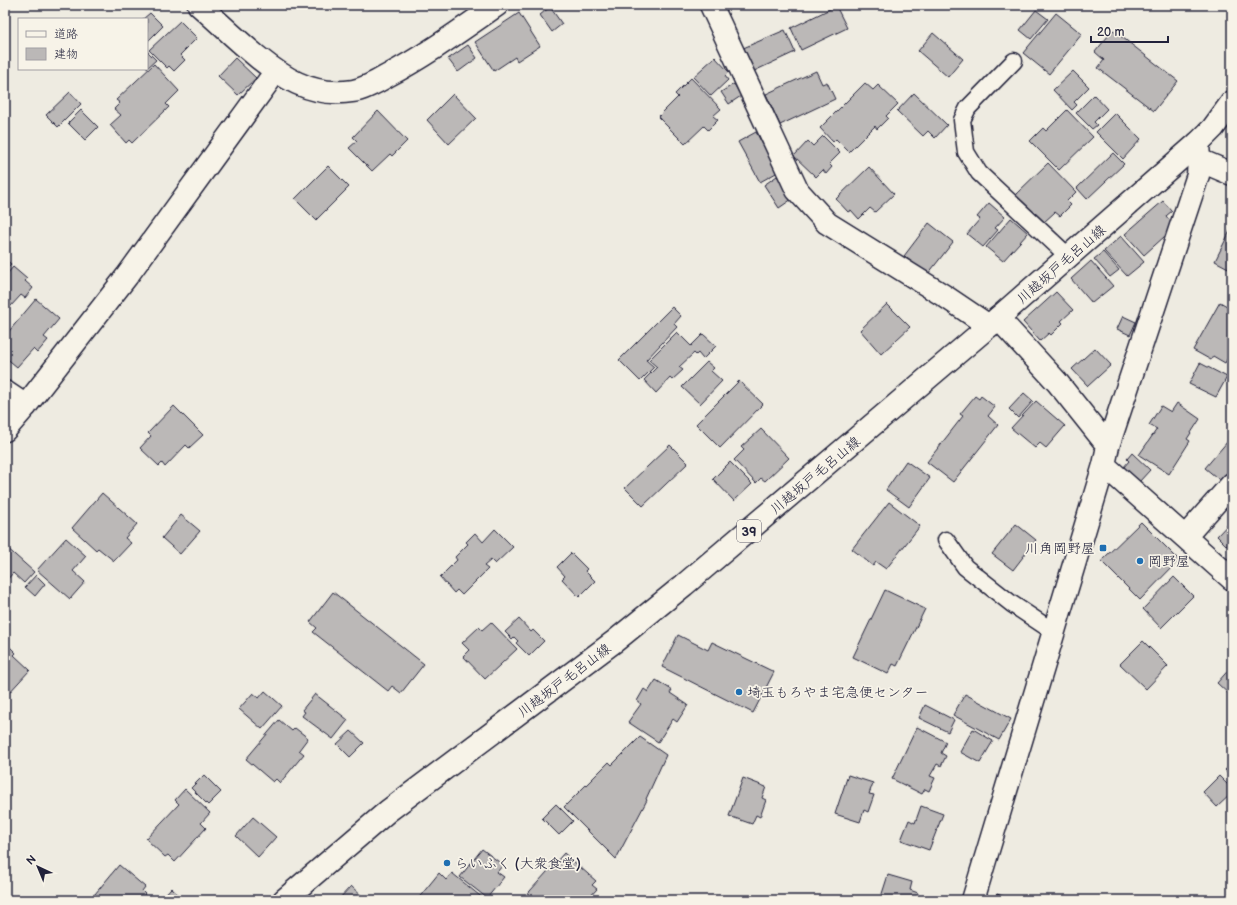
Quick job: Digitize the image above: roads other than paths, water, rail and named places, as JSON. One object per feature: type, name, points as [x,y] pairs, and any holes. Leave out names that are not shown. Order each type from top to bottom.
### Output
[{"type":"street","points":[[199,5],[259,59],[276,71],[296,83],[336,93],[355,91],[375,83],[410,64],[497,5]]},
{"type":"street","points":[[711,5],[797,190],[827,223],[946,297],[994,322],[1057,382],[1106,455],[1185,537],[1232,579]]},
{"type":"street","points":[[5,430],[26,406],[127,276],[276,71]]},
{"type":"street","name":"川越坂戸毛呂山線","points":[[284,900],[388,811],[616,641],[684,586],[1069,257],[1198,152],[1232,102]]},
{"type":"street","points":[[1198,152],[1232,174]]},
{"type":"street","points":[[973,900],[1106,455],[1198,175],[1198,152]]},
{"type":"street","points":[[5,392],[26,406]]},
{"type":"street","points":[[1185,537],[1232,484]]},
{"type":"lane","points":[[1014,61],[968,108],[962,120],[966,152],[979,173],[1069,257]]},
{"type":"lane","points":[[946,540],[965,567],[1012,604],[1054,632]]},
{"type":"place","name":"川角岡野屋","points":[[1103,548]]},
{"type":"place","name":"岡野屋","points":[[1140,561]]},
{"type":"place","name":"埼玉もろやま宅急便センター","points":[[739,692]]},
{"type":"place","name":"らいふく (大衆食堂)","points":[[447,863]]}]
